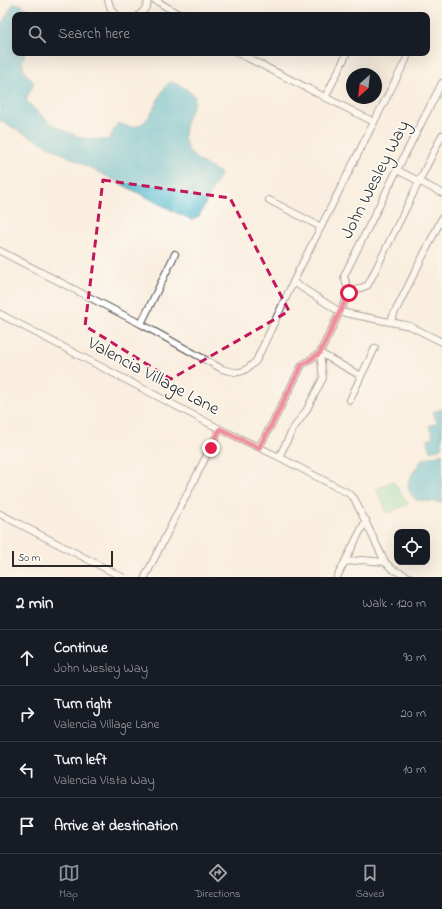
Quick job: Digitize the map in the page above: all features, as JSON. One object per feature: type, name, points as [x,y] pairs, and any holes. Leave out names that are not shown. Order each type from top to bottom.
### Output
[{"type":"lane","points":[[108,0],[111,9],[114,12]]},
{"type":"lane","points":[[144,12],[148,0]]},
{"type":"lane","points":[[155,0],[175,12]]},
{"type":"lane","points":[[244,56],[374,122]]},
{"type":"lane","points":[[325,98],[346,56]]},
{"type":"lane","points":[[0,251],[141,324],[222,369],[235,373],[247,370],[256,361],[293,282],[407,56]]},
{"type":"lane","name":"John Wesley Way","points":[[349,293],[344,276],[442,83]]},
{"type":"lane","points":[[259,448],[302,365],[320,353],[349,293],[368,285],[442,135]]},
{"type":"lane","points":[[397,170],[442,193]]},
{"type":"lane","points":[[270,200],[321,227]]},
{"type":"lane","points":[[390,322],[442,218]]},
{"type":"lane","points":[[141,324],[175,254]]},
{"type":"lane","points":[[293,282],[340,312],[410,326],[442,342]]},
{"type":"lane","name":"Valencia Village Lane","points":[[0,314],[220,429],[279,457],[348,493],[354,498],[366,520],[385,562]]},
{"type":"lane","points":[[350,400],[375,348]]},
{"type":"lane","points":[[320,353],[362,376]]},
{"type":"lane","points":[[279,457],[293,429],[306,411],[323,378],[320,353]]},
{"type":"lane","points":[[145,577],[220,429]]},
{"type":"lane","points":[[0,514],[122,577]]},
{"type":"lane","points":[[337,577],[366,520]]},
{"type":"lane","points":[[345,562],[362,560],[385,562],[392,569],[409,577]]},
{"type":"highlighted area","points":[[103,180],[230,198],[289,311],[171,379],[85,326]]},
{"type":"green space","points":[[393,481],[408,504],[388,513],[376,489]]},
{"type":"water","points":[[13,4],[20,4],[32,12],[12,12],[12,56],[24,56],[22,62],[25,72],[34,83],[26,100],[45,118],[74,135],[89,139],[108,140],[118,123],[133,127],[140,125],[146,120],[165,87],[170,82],[177,84],[190,92],[195,97],[185,131],[187,148],[197,159],[221,173],[199,216],[193,220],[181,215],[0,121],[0,27]]},
{"type":"water","points":[[442,409],[442,448],[431,451],[427,440],[433,437],[429,426],[437,423],[433,412]]},
{"type":"water","points":[[442,453],[442,503],[418,501],[412,496],[409,490],[409,480],[423,458],[425,459]]},
{"type":"route","points":[[211,448],[220,429],[259,448],[302,365],[320,353],[349,293]]}]
